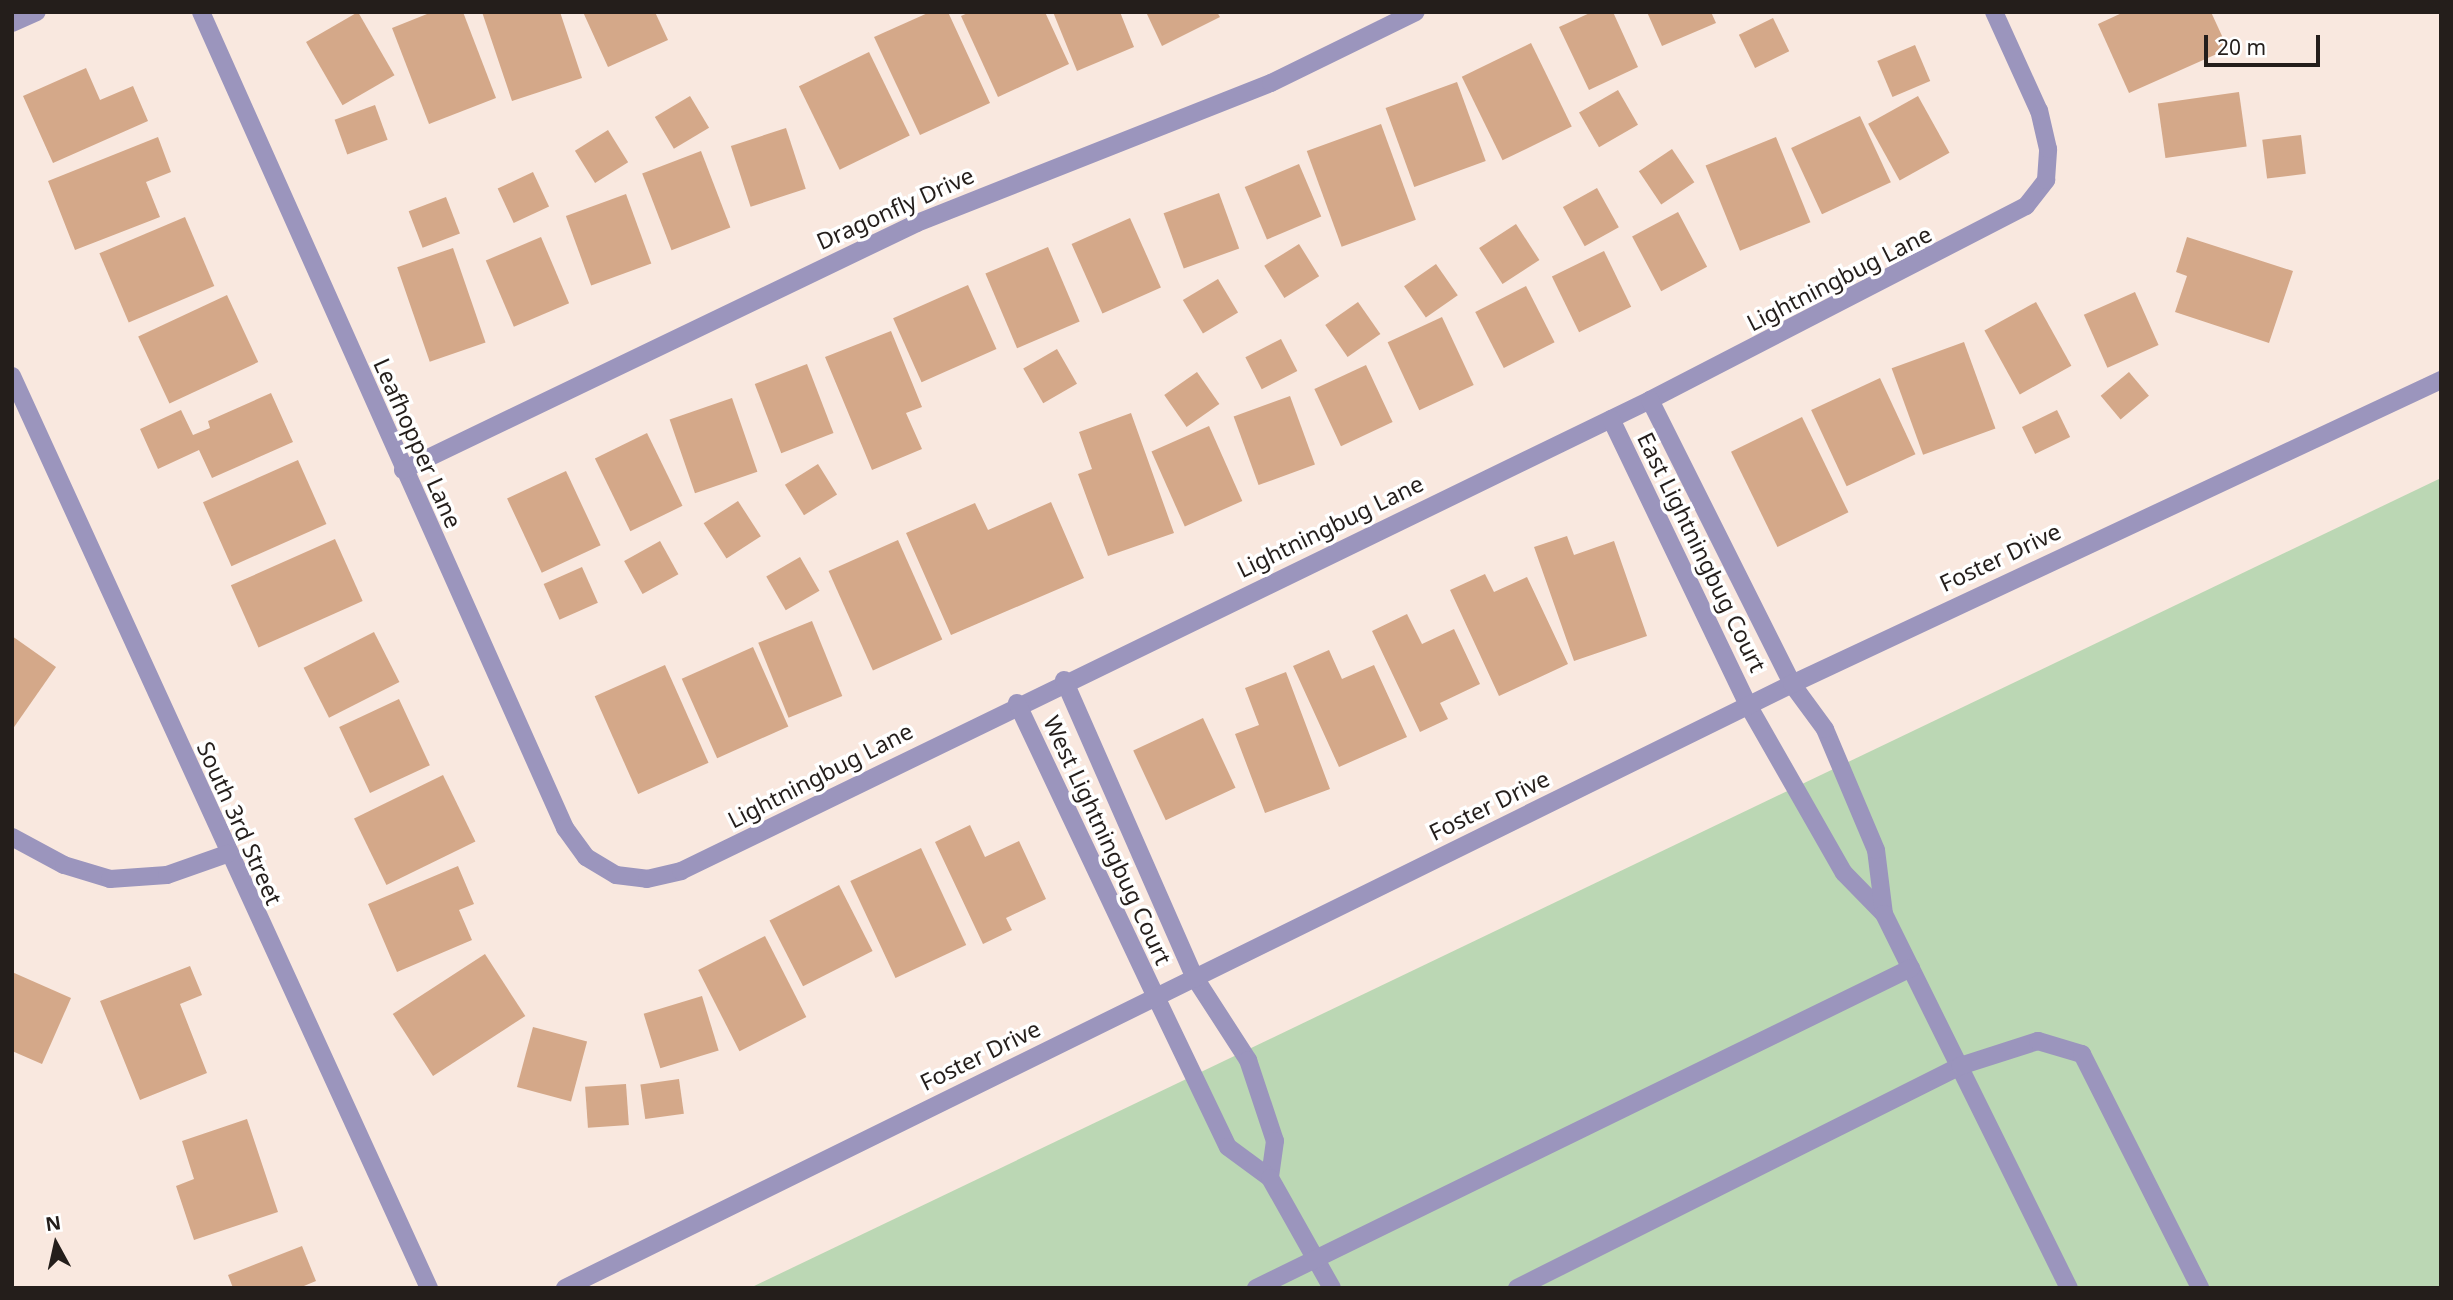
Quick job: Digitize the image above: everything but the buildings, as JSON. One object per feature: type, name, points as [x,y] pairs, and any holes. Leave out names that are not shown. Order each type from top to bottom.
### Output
[{"type":"street","points":[[12,23],[37,12]]},
{"type":"street","name":"Leafhopper Lane","points":[[201,12],[403,470],[565,828],[586,857],[617,875]]},
{"type":"street","name":"Dragonfly Drive","points":[[403,470],[917,223],[1271,83],[1416,12]]},
{"type":"street","name":"Lightningbug Lane","points":[[617,875],[647,879],[681,871],[1064,680],[1650,400],[1990,229],[2026,206],[2046,180],[2048,149],[2039,111],[1994,12]]},
{"type":"street","name":"South 3rd Street","points":[[12,376],[227,854],[429,1288]]},
{"type":"street","name":"Foster Drive","points":[[565,1288],[1748,705],[2441,380]]},
{"type":"street","name":"East Lightningbug Court","points":[[1650,400],[1792,684],[1825,729],[1876,850],[1884,914]]},
{"type":"street","name":"East Lightningbug Court","points":[[1611,419],[1748,705],[1844,873],[1884,914]]},
{"type":"street","name":"West Lightningbug Court","points":[[1017,703],[1228,1147],[1270,1178],[1275,1142],[1248,1060],[1195,978],[1064,680]]},
{"type":"street","points":[[12,837],[64,865],[110,879],[167,875],[227,854]]},
{"type":"street","points":[[1884,914],[2069,1288]]},
{"type":"street","points":[[1256,1288],[1911,968]]},
{"type":"street","points":[[1517,1288],[1960,1066],[2038,1041],[2082,1054],[2193,1286]]},
{"type":"street","points":[[1270,1178],[1332,1288]]},
{"type":"green space","points":[[2441,478],[2441,1288],[750,1288]]}]
